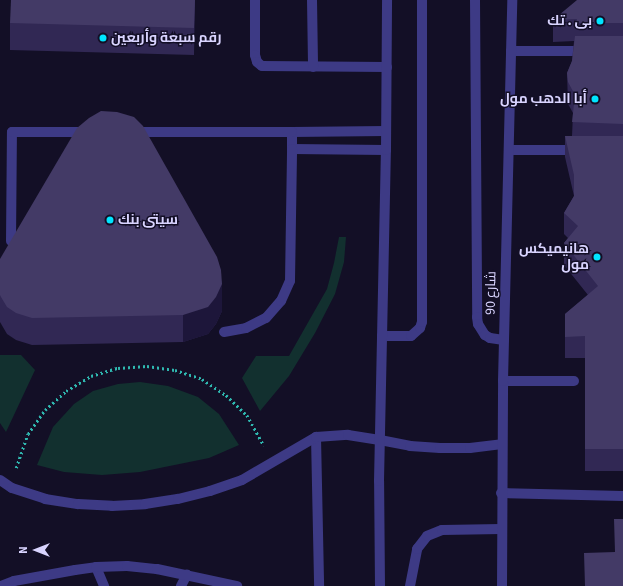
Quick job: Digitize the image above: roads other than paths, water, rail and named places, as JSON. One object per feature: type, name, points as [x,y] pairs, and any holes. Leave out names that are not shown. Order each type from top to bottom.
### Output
[{"type":"street","points":[[255,0],[255,55],[257,62],[262,66],[387,67]]},
{"type":"street","points":[[312,0],[313,67]]},
{"type":"street","points":[[380,586],[380,440],[386,150],[387,0]]},
{"type":"street","points":[[382,336],[411,336],[420,328],[422,322],[422,0]]},
{"type":"street","points":[[475,0],[477,317],[478,324],[485,335],[490,338],[504,340]]},
{"type":"street","name":"شارع 90","points":[[502,586],[501,529],[503,381],[512,51],[512,0]]},
{"type":"street","points":[[512,51],[599,51]]},
{"type":"street","points":[[124,132],[386,131]]},
{"type":"street","points":[[11,241],[12,132],[100,132]]},
{"type":"street","points":[[224,332],[246,328],[266,318],[281,301],[290,281],[292,132]]},
{"type":"street","points":[[292,149],[386,150]]},
{"type":"street","points":[[509,150],[592,150]]},
{"type":"street","points":[[503,381],[574,381]]},
{"type":"street","points":[[4,485],[45,499],[78,504],[112,506],[145,504],[178,499],[210,491],[242,480],[316,437],[348,435],[410,446],[440,448],[470,448],[502,444]]},
{"type":"street","points":[[316,437],[319,586]]},
{"type":"street","points":[[502,493],[623,496]]},
{"type":"street","points":[[410,586],[417,549],[427,536],[442,530],[501,529]]},
{"type":"street","points":[[1,586],[14,581],[96,567],[127,566],[187,574],[237,586]]},
{"type":"street","points":[[96,567],[104,586]]},
{"type":"street","points":[[181,586],[187,574]]},
{"type":"street","points":[[0,579],[14,581]]},
{"type":"place","name":"بى . تك","points":[[600,21]]},
{"type":"place","name":"رقم سبعة وأربعين","points":[[103,38]]},
{"type":"place","name":"أبا الدهب مول","points":[[595,99]]},
{"type":"place","name":"سيتى بنك","points":[[110,220]]},
{"type":"place","name":"هانيميكس مول","points":[[597,257]]}]
